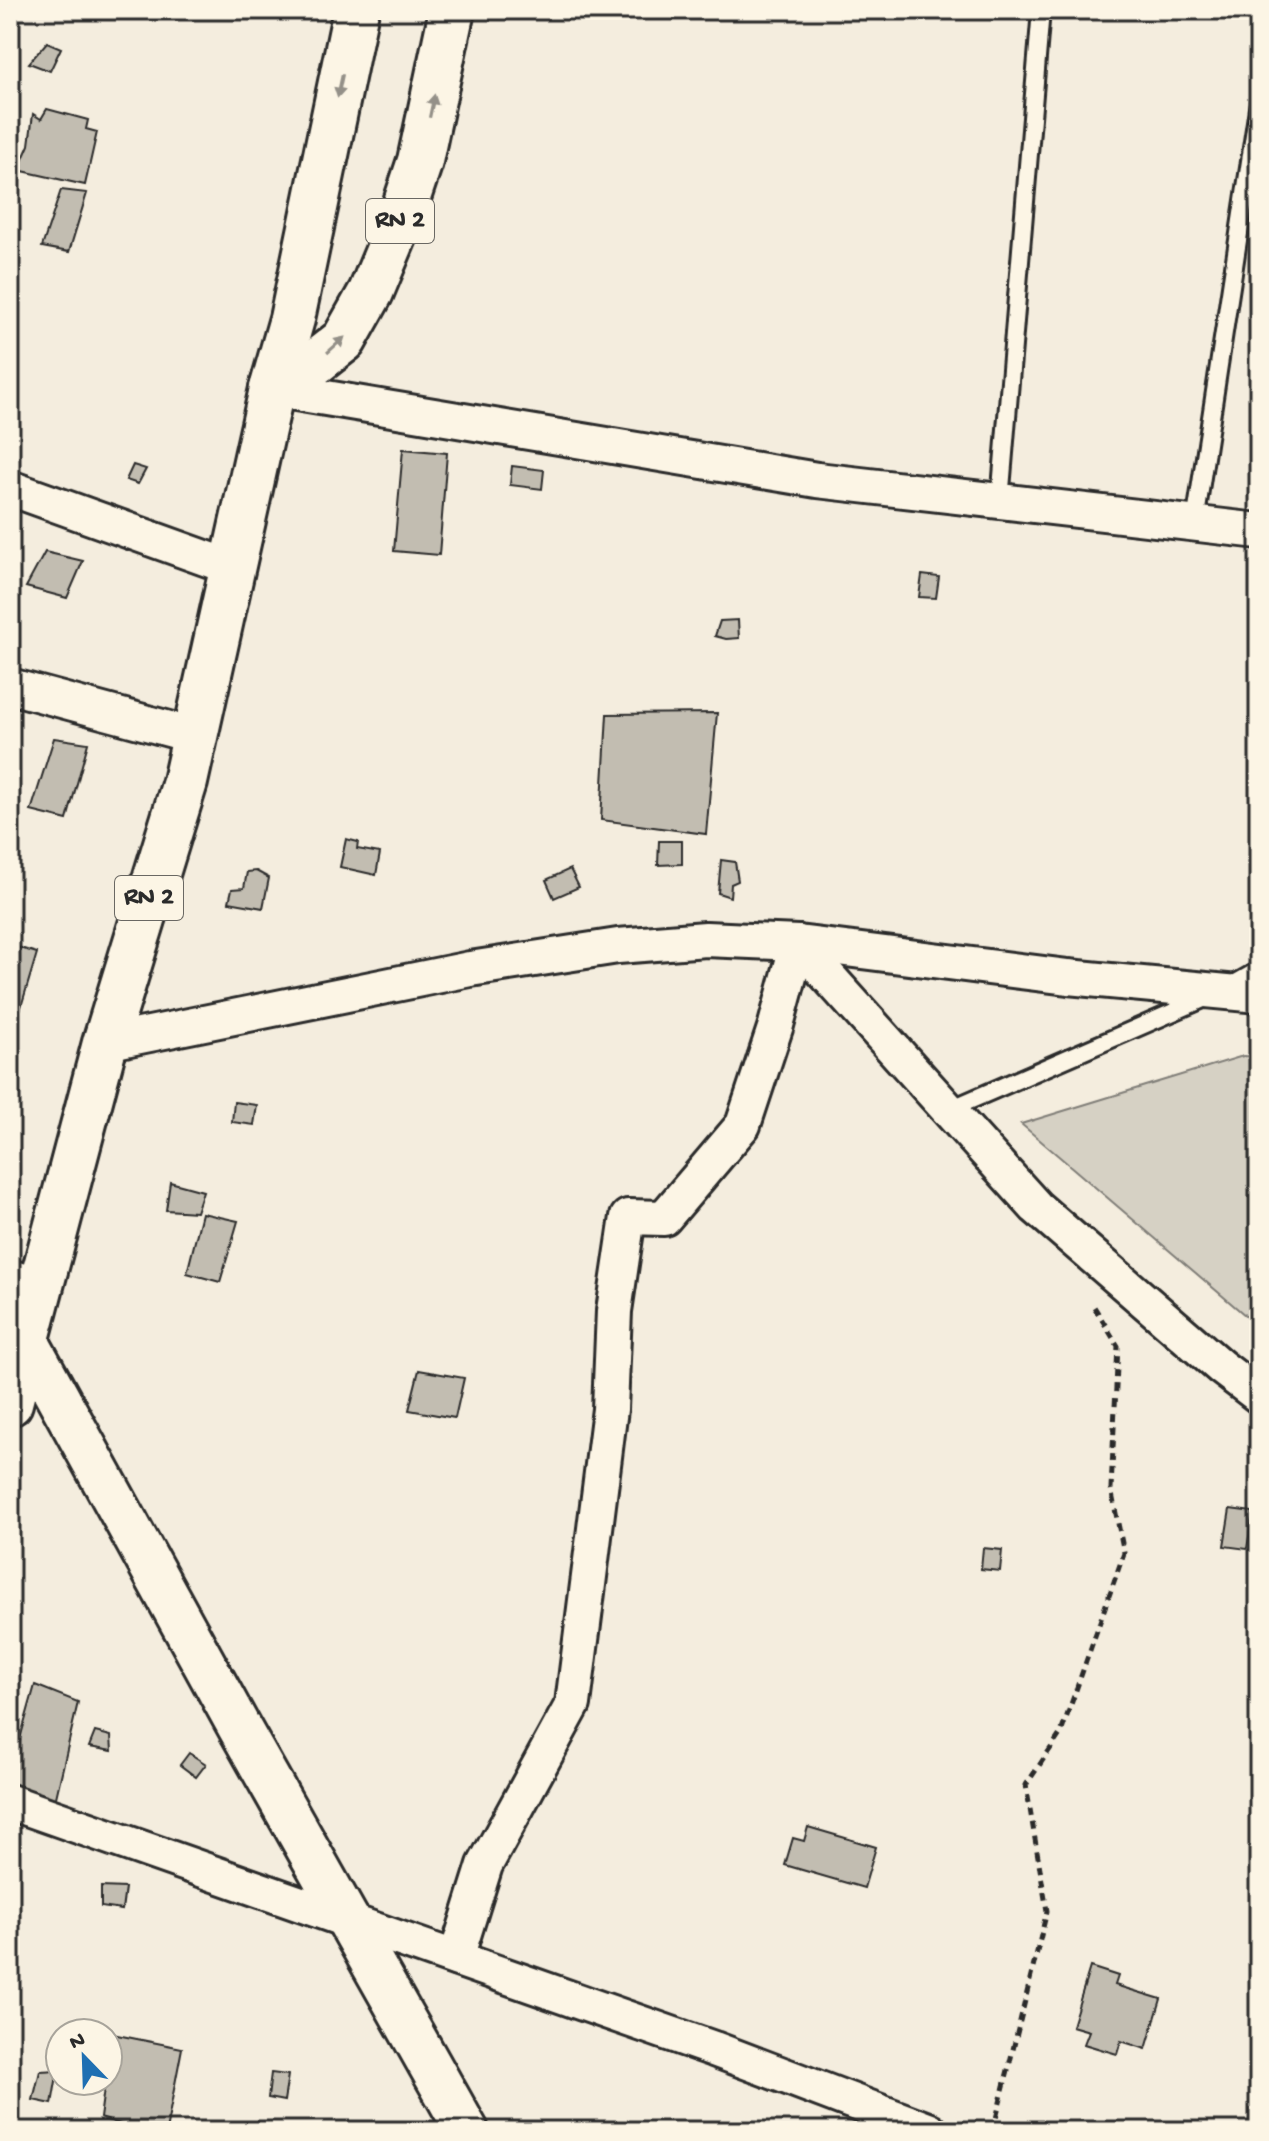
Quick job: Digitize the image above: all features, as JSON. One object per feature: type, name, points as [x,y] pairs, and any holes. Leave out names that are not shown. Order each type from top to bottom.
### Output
[{"type":"highway","name":"RN 2","points":[[10,1403],[27,1341],[25,1282],[105,1043],[185,782],[272,389],[292,319],[356,10]]},
{"type":"highway","name":"RN 2","points":[[272,389],[316,362],[344,340],[371,292],[398,227],[420,161],[452,10]]},
{"type":"street","points":[[272,389],[817,480],[1259,531]]},
{"type":"street","points":[[10,488],[233,568]]},
{"type":"street","points":[[10,686],[195,736]]},
{"type":"street","points":[[105,1043],[470,969],[618,946],[706,939],[798,943],[1068,977],[1259,995]]},
{"type":"street","points":[[798,943],[1036,1207],[1221,1367],[1259,1396]]},
{"type":"street","points":[[456,1958],[485,1865],[573,1704],[610,1409],[614,1311],[628,1217],[664,1218],[743,1125],[776,1025],[798,943]]},
{"type":"street","points":[[27,1341],[239,1727],[467,2131]]},
{"type":"street","points":[[10,1802],[714,2049],[930,2131]]},
{"type":"lane","points":[[1000,501],[1041,10]]},
{"type":"lane","points":[[1195,523],[1259,102]]},
{"type":"lane","points":[[948,1110],[1221,992],[1259,970]]},
{"type":"path","points":[[993,2131],[1047,1911],[1026,1785],[1061,1733],[1124,1553],[1111,1489],[1118,1346],[1090,1299]]},
{"type":"shaded area","points":[[1243,1056],[1259,1057],[1259,1327],[1021,1124]]},
{"type":"building","points":[[47,42],[61,48],[50,71],[29,63]]},
{"type":"building","points":[[47,109],[88,120],[86,129],[97,132],[85,185],[18,170],[29,145],[33,114],[41,119]]},
{"type":"building","points":[[61,190],[87,193],[69,252],[42,247]]},
{"type":"building","points":[[403,449],[447,453],[439,555],[394,551]]},
{"type":"building","points":[[133,465],[146,469],[138,484],[126,480]]},
{"type":"building","points":[[512,466],[544,470],[542,489],[510,485]]},
{"type":"building","points":[[45,552],[83,561],[67,598],[26,587]]},
{"type":"building","points":[[922,575],[939,577],[936,598],[919,597]]},
{"type":"building","points":[[738,620],[739,638],[715,636],[720,621]]},
{"type":"building","points":[[717,713],[706,834],[601,820],[607,714]]},
{"type":"building","points":[[54,738],[88,743],[67,820],[31,811]]},
{"type":"building","points":[[346,839],[358,842],[357,849],[380,853],[376,875],[340,867]]},
{"type":"building","points":[[659,841],[682,841],[682,864],[658,865]]},
{"type":"building","points":[[721,860],[735,862],[738,881],[731,884],[730,897],[718,893]]},
{"type":"building","points":[[570,869],[579,887],[554,898],[546,880]]},
{"type":"building","points":[[256,871],[269,878],[263,908],[229,902],[232,889],[244,888],[247,872]]},
{"type":"building","points":[[10,945],[37,953],[10,1044]]},
{"type":"building","points":[[234,1102],[257,1105],[254,1125],[232,1122]]},
{"type":"building","points":[[170,1182],[203,1191],[196,1212],[166,1210]]},
{"type":"building","points":[[202,1213],[238,1221],[220,1282],[187,1273]]},
{"type":"building","points":[[419,1370],[464,1378],[455,1418],[409,1410]]},
{"type":"building","points":[[1230,1509],[1253,1512],[1247,1549],[1224,1546]]},
{"type":"building","points":[[983,1548],[1002,1550],[1000,1571],[981,1569]]},
{"type":"building","points":[[35,1685],[78,1702],[55,1802],[10,1784]]},
{"type":"building","points":[[95,1732],[111,1736],[112,1751],[89,1747]]},
{"type":"building","points":[[189,1753],[206,1764],[196,1777],[180,1765]]},
{"type":"building","points":[[808,1827],[876,1847],[864,1888],[785,1865],[793,1838],[804,1841]]},
{"type":"building","points":[[101,1887],[125,1888],[122,1910],[101,1907]]},
{"type":"building","points":[[1090,1967],[1118,1976],[1115,1985],[1161,1999],[1146,2049],[1121,2041],[1117,2054],[1084,2044],[1089,2031],[1072,2026]]},
{"type":"building","points":[[124,2036],[182,2048],[166,2131],[145,2131],[100,2118],[103,2097],[124,2097]]},
{"type":"building","points":[[40,2071],[44,2071],[44,2097],[53,2097],[52,2104],[33,2100]]},
{"type":"building","points":[[271,2073],[288,2075],[284,2101],[268,2098]]}]
